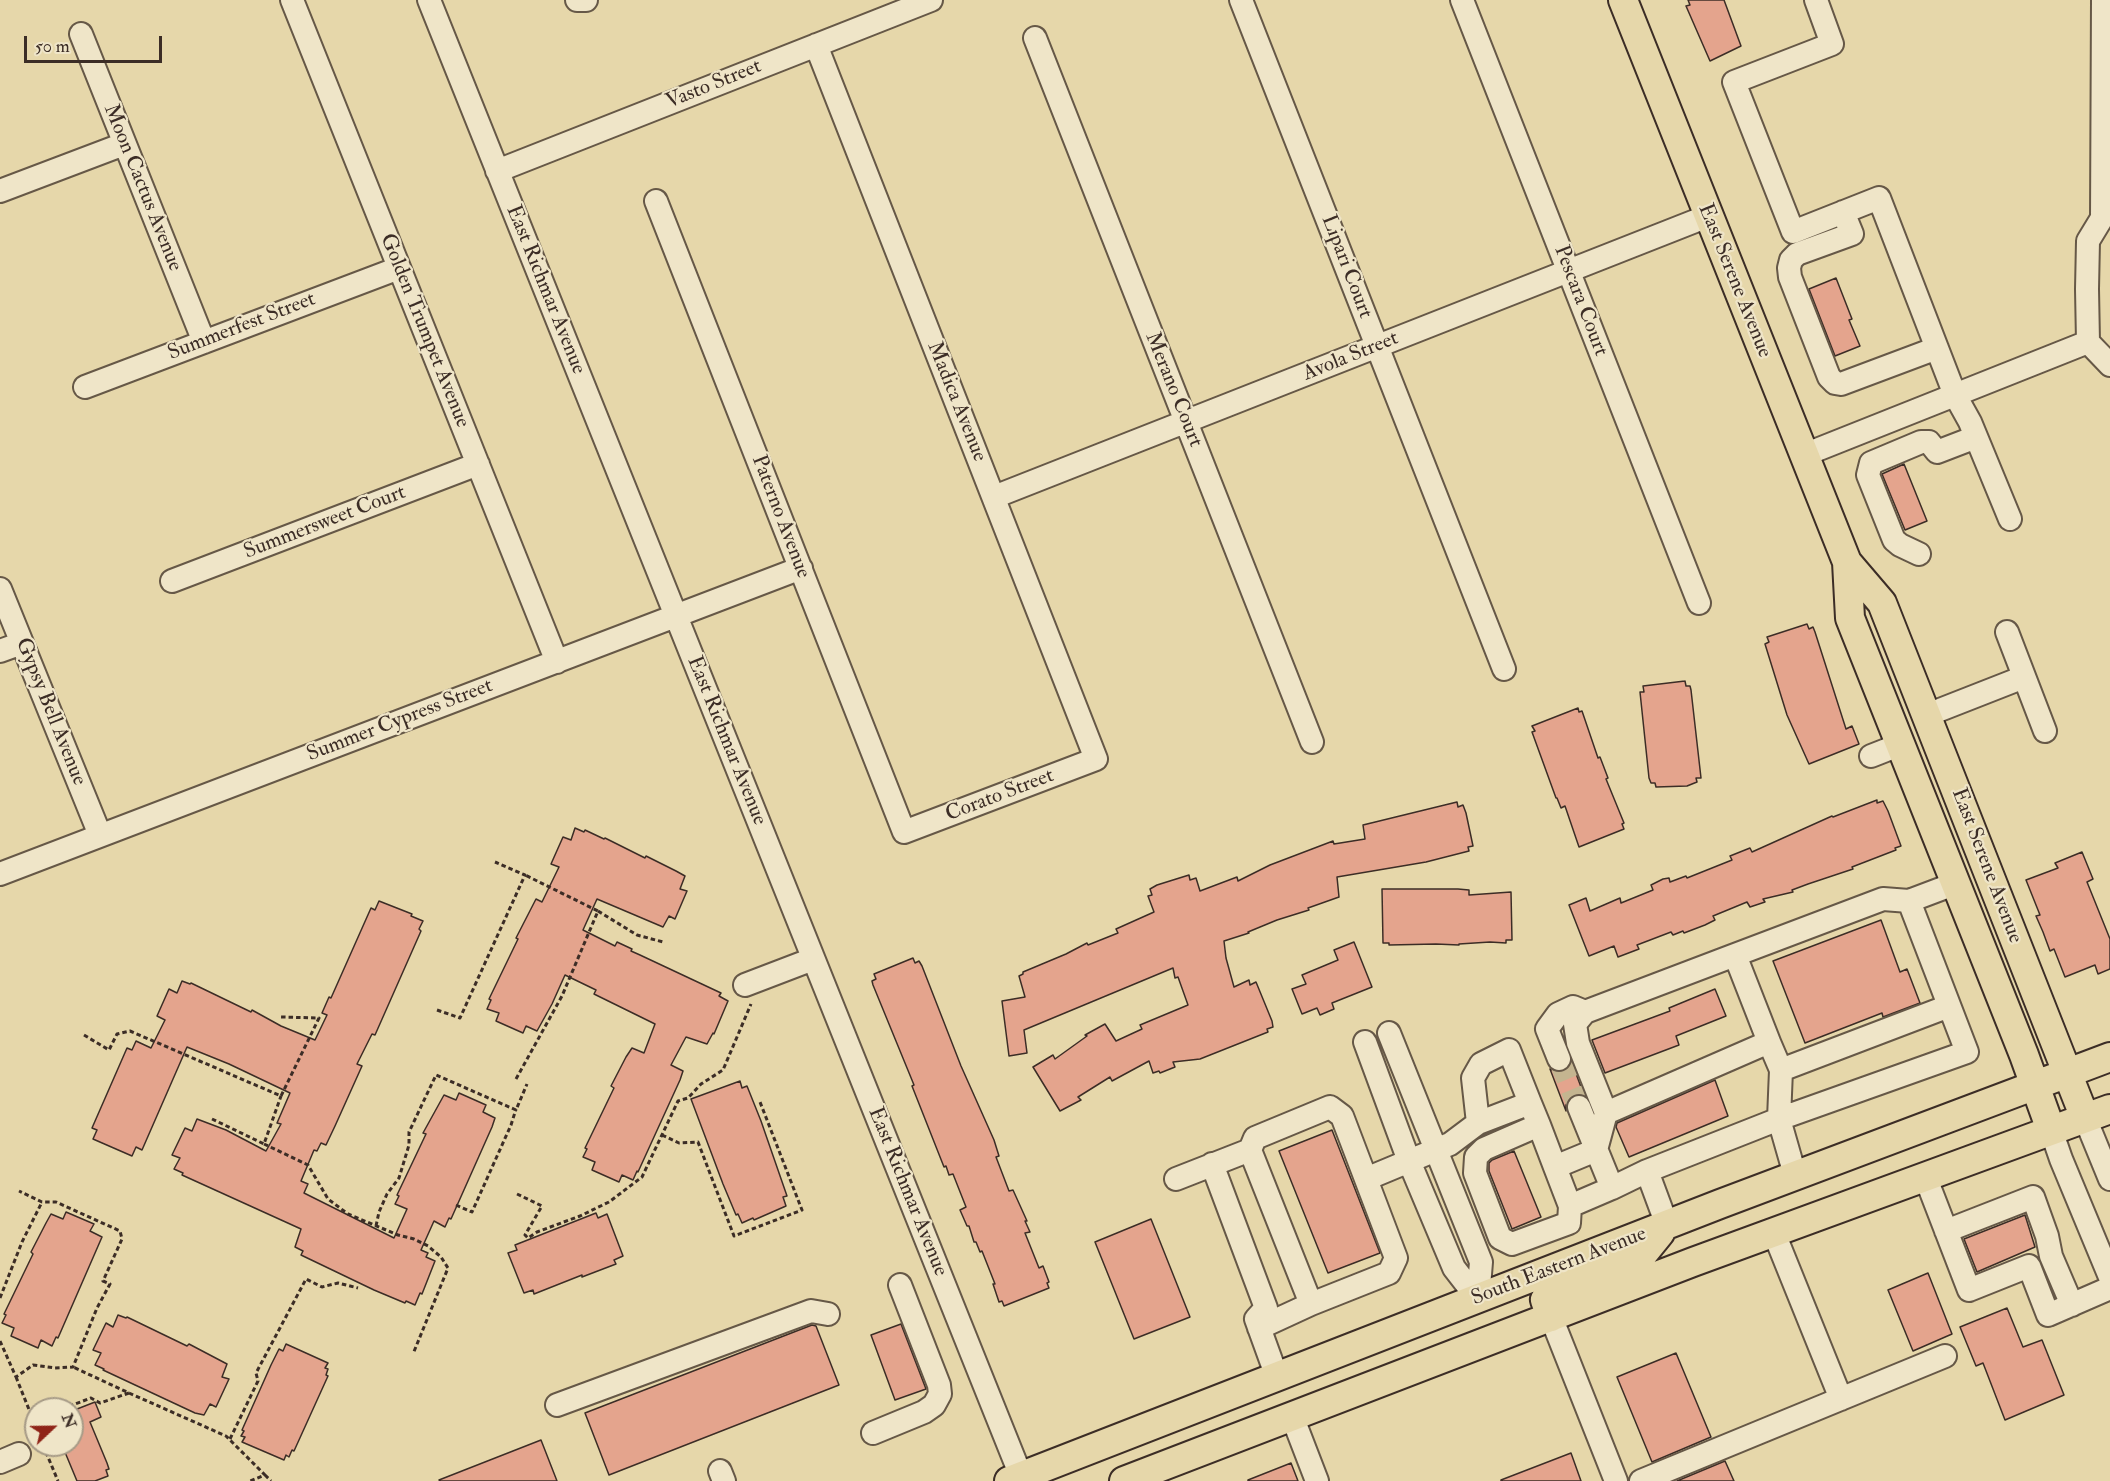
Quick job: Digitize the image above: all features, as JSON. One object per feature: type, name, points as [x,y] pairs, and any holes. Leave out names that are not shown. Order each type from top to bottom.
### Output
[{"type":"main road","name":"East Serene Avenue","points":[[1623,0],[1847,562],[1882,603],[2067,1072],[2098,1113]]},
{"type":"main road","name":"East Serene Avenue","points":[[1847,562],[1850,618],[1954,884],[2024,1054],[2042,1106]]},
{"type":"main road","name":"South Eastern Avenue","points":[[1124,1481],[1925,1176],[2042,1106],[2067,1072],[2110,1057]]},
{"type":"main road","name":"South Eastern Avenue","points":[[1018,1479],[1795,1175],[2042,1106],[2098,1113]]},
{"type":"main road","points":[[1551,1317],[1545,1300],[1553,1293],[1625,1264],[1643,1254],[1667,1225]]},
{"type":"main road","points":[[1478,1299],[1493,1339]]},
{"type":"street","name":"Golden Trumpet Avenue","points":[[292,0],[557,662]]},
{"type":"street","name":"East Richmar Avenue","points":[[429,0],[813,959],[1018,1479]]},
{"type":"street","name":"Vasto Street","points":[[497,171],[931,0]]},
{"type":"street","name":"Lipari Court","points":[[1241,0],[1504,669]]},
{"type":"street","name":"Pescara Court","points":[[1462,0],[1699,603]]},
{"type":"street","points":[[1816,0],[1832,44],[1734,82],[1793,232],[1879,198],[1955,396],[1976,437],[2010,519]]},
{"type":"street","points":[[2103,0],[2102,218],[2088,241],[2088,342],[2110,365]]},
{"type":"street","name":"Moon Cactus Avenue","points":[[81,34],[204,342]]},
{"type":"street","name":"Merano Court","points":[[1035,38],[1312,742]]},
{"type":"street","name":"Madica Avenue","points":[[816,45],[1096,759]]},
{"type":"street","points":[[0,191],[124,144]]},
{"type":"street","name":"Paterno Avenue","points":[[656,201],[904,832]]},
{"type":"street","points":[[1843,212],[1852,234],[1797,254],[1791,260],[1789,268],[1790,277],[1829,377],[1835,383],[1849,382],[1937,348]]},
{"type":"street","name":"Avola Street","points":[[994,497],[1708,216]]},
{"type":"street","name":"Summerfest Street","points":[[85,387],[399,268]]},
{"type":"street","points":[[1804,455],[2088,342]]},
{"type":"street","points":[[1919,554],[1894,540],[1868,475],[1868,469],[1871,463],[1921,442],[1929,442],[1937,452],[1976,437]]},
{"type":"street","name":"Summersweet Court","points":[[172,581],[478,465]]},
{"type":"street","name":"Summer Cypress Street","points":[[0,874],[801,568]]},
{"type":"street","name":"Gypsy Bell Avenue","points":[[0,589],[100,835]]},
{"type":"street","points":[[2007,632],[2044,731]]},
{"type":"street","points":[[0,651],[22,643]]},
{"type":"street","points":[[1927,715],[2024,677]]},
{"type":"street","points":[[1871,756],[1899,745]]},
{"type":"street","name":"Corato Street","points":[[904,832],[1096,759]]},
{"type":"street","points":[[1596,1150],[1606,1113],[1578,1043],[1575,1024],[1585,1012],[1883,899],[1908,901],[1954,884]]},
{"type":"street","points":[[1570,1206],[1647,1171],[1779,1119],[1967,1052],[1908,901]]},
{"type":"street","points":[[1735,955],[1781,1070],[1779,1119],[1795,1175]]},
{"type":"street","points":[[748,994],[813,959]]},
{"type":"street","points":[[1781,1070],[1949,1006]]},
{"type":"street","points":[[1559,1059],[1547,1029],[1558,1014],[1573,1007],[1585,1012]]},
{"type":"street","points":[[1389,1033],[1481,1262],[1478,1299]]},
{"type":"street","points":[[1365,1042],[1409,1161],[1454,1269],[1478,1299]]},
{"type":"street","points":[[1606,1113],[1769,1042]]},
{"type":"street","points":[[1479,1123],[1473,1078],[1481,1064],[1509,1050],[1539,1125],[1570,1206],[1569,1223],[1512,1244],[1500,1238],[1475,1173],[1476,1157],[1484,1149],[1539,1125]]},
{"type":"street","points":[[1366,1179],[1450,1144],[1479,1123],[1530,1103]]},
{"type":"street","points":[[2042,1106],[2061,1159],[2110,1277]]},
{"type":"street","points":[[1259,1328],[1311,1304],[1389,1273],[1396,1258],[1342,1116],[1330,1107],[1255,1138],[1250,1150],[1311,1304]]},
{"type":"street","points":[[1579,1107],[1612,1188]]},
{"type":"street","name":"East Serene Avenue","points":[[2098,1113],[2110,1179]]},
{"type":"street","points":[[1176,1179],[1250,1150]]},
{"type":"street","points":[[1555,1167],[1596,1150]]},
{"type":"street","points":[[1212,1164],[1266,1308],[1256,1319],[1277,1377]]},
{"type":"street","points":[[1647,1171],[1667,1225]]},
{"type":"street","points":[[1925,1176],[1969,1290],[2029,1266],[2048,1315],[2110,1288]]},
{"type":"street","points":[[1947,1231],[2032,1197],[2047,1236],[2051,1256],[2072,1305]]},
{"type":"street","points":[[1774,1233],[1841,1399]]},
{"type":"street","points":[[873,1433],[924,1412],[934,1405],[940,1394],[939,1385],[900,1285]]},
{"type":"street","points":[[557,1406],[811,1311],[828,1314]]},
{"type":"street","points":[[1551,1317],[1616,1481]]},
{"type":"street","points":[[1641,1481],[1945,1356]]},
{"type":"street","points":[[1292,1416],[1317,1481]]},
{"type":"path","points":[[495,862],[598,911],[638,935],[663,942]]},
{"type":"path","points":[[437,1010],[460,1018],[525,875]]},
{"type":"path","points":[[516,1080],[562,996],[598,911]]},
{"type":"path","points":[[517,1194],[542,1206],[525,1235],[528,1238],[537,1232],[609,1202],[642,1177],[678,1101],[688,1098],[700,1084],[723,1070],[748,994]]},
{"type":"path","points":[[264,1144],[281,1096],[319,1018],[281,1017]]},
{"type":"path","points":[[84,1035],[110,1050],[117,1034],[130,1031],[281,1096]]},
{"type":"path","points":[[376,1226],[387,1194],[399,1178],[409,1144],[409,1132],[436,1075],[516,1110],[517,1107]]},
{"type":"path","points":[[456,1205],[472,1212],[527,1084]]},
{"type":"path","points":[[662,1135],[679,1143],[698,1142],[734,1236],[802,1210],[760,1102]]},
{"type":"path","points":[[212,1119],[308,1165],[328,1199],[348,1214],[414,1239],[428,1246],[441,1257],[448,1268],[413,1354]]},
{"type":"path","points":[[19,1191],[42,1202],[56,1202],[120,1231],[122,1239],[103,1281],[110,1284],[73,1366]]},
{"type":"path","points":[[0,1298],[22,1242],[42,1202]]},
{"type":"path","points":[[230,1439],[258,1381],[256,1373],[306,1279],[322,1287],[338,1283],[358,1288]]},
{"type":"path","points":[[0,1341],[25,1397]]},
{"type":"path","points":[[16,1377],[33,1365],[55,1368],[73,1366],[226,1436],[271,1481]]},
{"type":"path","points":[[84,1401],[91,1398],[100,1403],[129,1393]]},
{"type":"path","points":[[49,1457],[58,1481]]},
{"type":"path","points":[[250,1481],[266,1475]]},
{"type":"building","points":[[1688,0],[1724,0],[1741,46],[1710,61],[1686,6],[1690,5]]},
{"type":"building","points":[[1836,278],[1860,346],[1835,356],[1809,289]]},
{"type":"building","points":[[1904,464],[1927,521],[1905,530],[1882,474]]},
{"type":"building","points":[[1807,624],[1809,629],[1813,627],[1815,632],[1846,729],[1852,726],[1859,744],[1809,764],[1787,715],[1765,644],[1769,642],[1767,637]]},
{"type":"building","points":[[1685,681],[1686,686],[1690,686],[1691,690],[1701,778],[1696,778],[1697,782],[1687,786],[1656,787],[1649,778],[1640,692],[1644,692],[1643,686]]},
{"type":"building","points":[[1578,708],[1579,712],[1582,711],[1624,823],[1622,824],[1624,829],[1579,847],[1565,806],[1561,808],[1556,798],[1532,732],[1535,731],[1532,726]]},
{"type":"building","points":[[1877,800],[1877,803],[1883,801],[1888,811],[1901,846],[1895,848],[1896,850],[1852,867],[1853,869],[1792,890],[1793,892],[1763,899],[1765,902],[1750,907],[1747,902],[1713,916],[1715,920],[1705,925],[1684,933],[1683,931],[1673,935],[1671,932],[1637,945],[1639,949],[1618,957],[1614,946],[1589,956],[1569,905],[1586,898],[1590,911],[1620,898],[1621,903],[1653,890],[1651,885],[1663,879],[1669,878],[1670,882],[1686,876],[1687,878],[1732,860],[1730,856],[1750,848],[1752,852],[1832,816]]},
{"type":"building","points":[[1457,802],[1458,807],[1463,805],[1466,813],[1473,846],[1468,847],[1469,851],[1426,862],[1337,877],[1339,897],[1224,941],[1234,987],[1249,980],[1250,985],[1256,982],[1272,1021],[1273,1027],[1267,1029],[1268,1032],[1200,1059],[1173,1062],[1175,1067],[1160,1073],[1159,1071],[1153,1073],[1149,1061],[1112,1081],[1110,1077],[1078,1097],[1081,1100],[1060,1111],[1033,1067],[1053,1055],[1055,1059],[1087,1036],[1085,1035],[1105,1024],[1116,1041],[1142,1029],[1140,1025],[1188,1005],[1178,977],[1175,978],[1173,968],[1024,1030],[1027,1053],[1009,1056],[1002,1001],[1025,997],[1019,976],[1023,972],[1087,943],[1088,945],[1118,933],[1116,929],[1154,912],[1148,896],[1152,895],[1150,889],[1157,885],[1189,875],[1190,880],[1196,878],[1200,891],[1237,877],[1238,881],[1270,865],[1333,841],[1334,844],[1365,839],[1363,825]]},
{"type":"building","points":[[575,828],[605,838],[685,876],[680,889],[687,891],[675,919],[669,916],[663,927],[597,899],[583,930],[615,946],[617,942],[632,949],[631,951],[721,993],[719,996],[728,1001],[714,1034],[707,1044],[686,1037],[671,1065],[683,1071],[633,1180],[622,1175],[619,1182],[592,1170],[595,1162],[583,1157],[587,1149],[585,1148],[614,1088],[611,1086],[626,1057],[632,1048],[644,1053],[655,1024],[594,994],[596,990],[565,975],[537,1031],[526,1026],[523,1033],[496,1021],[499,1013],[487,1009],[491,1000],[489,999],[518,939],[516,938],[536,899],[542,902],[559,867],[551,864],[563,837],[571,840]]},
{"type":"building","points":[[2082,852],[2093,879],[2087,882],[2110,939],[2110,969],[2098,974],[2095,965],[2065,977],[2054,949],[2050,951],[2036,916],[2040,915],[2026,880],[2058,868],[2055,863]]},
{"type":"building","points":[[1382,889],[1458,889],[1469,890],[1469,895],[1511,892],[1512,940],[1506,940],[1506,943],[1459,945],[1389,945],[1389,943],[1383,943]]},
{"type":"building","points":[[379,901],[412,914],[411,916],[423,921],[419,929],[421,931],[375,1035],[372,1034],[357,1064],[362,1066],[326,1145],[321,1143],[317,1151],[314,1150],[301,1181],[308,1184],[304,1193],[394,1238],[407,1209],[395,1204],[399,1196],[397,1195],[426,1134],[423,1133],[444,1095],[456,1100],[459,1093],[486,1105],[483,1112],[495,1118],[492,1127],[451,1219],[449,1218],[445,1227],[434,1221],[421,1250],[428,1253],[426,1257],[435,1261],[422,1294],[420,1293],[415,1305],[374,1290],[301,1255],[303,1251],[295,1247],[301,1229],[182,1175],[183,1173],[174,1169],[180,1158],[172,1155],[185,1128],[192,1131],[197,1119],[226,1130],[266,1151],[281,1124],[277,1123],[290,1093],[187,1047],[142,1150],[136,1147],[132,1156],[93,1139],[97,1130],[92,1128],[127,1048],[132,1050],[136,1041],[151,1048],[165,1020],[157,1016],[169,989],[177,993],[182,981],[191,983],[251,1012],[252,1010],[281,1026],[315,1040],[327,1015],[322,1013],[329,997],[331,998],[371,908],[375,910]]},
{"type":"building","points":[[1881,920],[1900,972],[1907,969],[1920,1003],[1883,1017],[1882,1013],[1805,1043],[1773,961]]},
{"type":"building","points":[[1354,942],[1372,987],[1332,1003],[1334,1009],[1320,1015],[1317,1008],[1302,1014],[1292,989],[1306,984],[1302,975],[1338,960],[1334,950]]},
{"type":"building","points":[[913,958],[915,963],[919,961],[922,966],[961,1066],[994,1140],[999,1156],[996,1157],[1009,1191],[1013,1190],[1027,1221],[1025,1221],[1030,1232],[1025,1233],[1039,1268],[1043,1266],[1049,1282],[1047,1283],[1049,1288],[1004,1306],[1002,1301],[999,1302],[993,1284],[995,1284],[982,1251],[980,1252],[974,1242],[969,1226],[960,1210],[966,1207],[953,1174],[949,1175],[946,1166],[944,1167],[912,1086],[914,1085],[873,985],[872,981],[876,979],[874,974]]},
{"type":"building","points":[[1715,989],[1726,1016],[1676,1036],[1679,1045],[1605,1073],[1592,1040],[1670,1011],[1669,1008]]},
{"type":"building","points":[[1572,1063],[1584,1095],[1574,1094],[1569,1098],[1566,1111],[1550,1069],[1563,1072]]},
{"type":"building","points":[[1715,1080],[1728,1116],[1629,1157],[1616,1127],[1617,1123]]},
{"type":"building","points":[[740,1081],[742,1088],[747,1086],[787,1196],[783,1197],[786,1206],[742,1223],[738,1214],[736,1215],[723,1184],[691,1099]]},
{"type":"building","points":[[1332,1130],[1380,1253],[1328,1273],[1279,1151]]},
{"type":"building","points":[[1514,1151],[1541,1217],[1512,1229],[1489,1171],[1489,1163]]},
{"type":"building","points":[[66,1212],[94,1224],[90,1231],[102,1237],[58,1338],[56,1337],[52,1346],[41,1340],[38,1348],[11,1336],[14,1328],[2,1323],[6,1315],[4,1314],[33,1254],[31,1252],[51,1214],[63,1219]]},
{"type":"building","points":[[596,1213],[598,1218],[607,1214],[623,1256],[614,1260],[616,1264],[534,1294],[533,1290],[524,1293],[508,1253],[517,1250],[515,1245]]},
{"type":"building","points":[[2025,1215],[2035,1247],[1977,1272],[1964,1239]]},
{"type":"building","points":[[1151,1219],[1190,1317],[1134,1339],[1095,1242]]},
{"type":"building","points":[[1928,1273],[1952,1334],[1913,1351],[1888,1290]]},
{"type":"building","points":[[2007,1308],[2023,1347],[2042,1340],[2064,1395],[2005,1420],[1983,1363],[1976,1366],[1960,1327]]},
{"type":"building","points":[[118,1315],[127,1317],[187,1346],[189,1344],[227,1364],[222,1377],[229,1379],[216,1407],[210,1404],[204,1415],[195,1413],[95,1365],[101,1353],[93,1350],[106,1323],[113,1327]]},
{"type":"building","points":[[901,1324],[926,1389],[895,1400],[871,1335]]},
{"type":"building","points":[[812,1325],[816,1326],[839,1385],[609,1475],[585,1413]]},
{"type":"building","points":[[286,1344],[328,1363],[325,1368],[328,1369],[326,1375],[328,1376],[294,1451],[292,1450],[289,1457],[286,1455],[284,1460],[242,1442],[245,1437],[241,1436],[271,1365],[279,1349],[283,1351]]},
{"type":"building","points":[[1676,1353],[1711,1437],[1652,1462],[1617,1377]]},
{"type":"building","points":[[95,1402],[101,1417],[90,1422],[109,1469],[106,1470],[108,1476],[95,1481],[77,1481],[67,1457],[84,1457],[84,1406]]},
{"type":"building","points":[[541,1440],[557,1481],[439,1480]]},
{"type":"building","points":[[1571,1453],[1581,1481],[1501,1481],[1501,1480]]},
{"type":"building","points":[[1725,1461],[1734,1481],[1677,1481]]},
{"type":"building","points":[[1291,1463],[1298,1481],[1248,1481],[1248,1480]]},
{"type":"tunnel","points":[[1559,1059],[1579,1107]]}]
